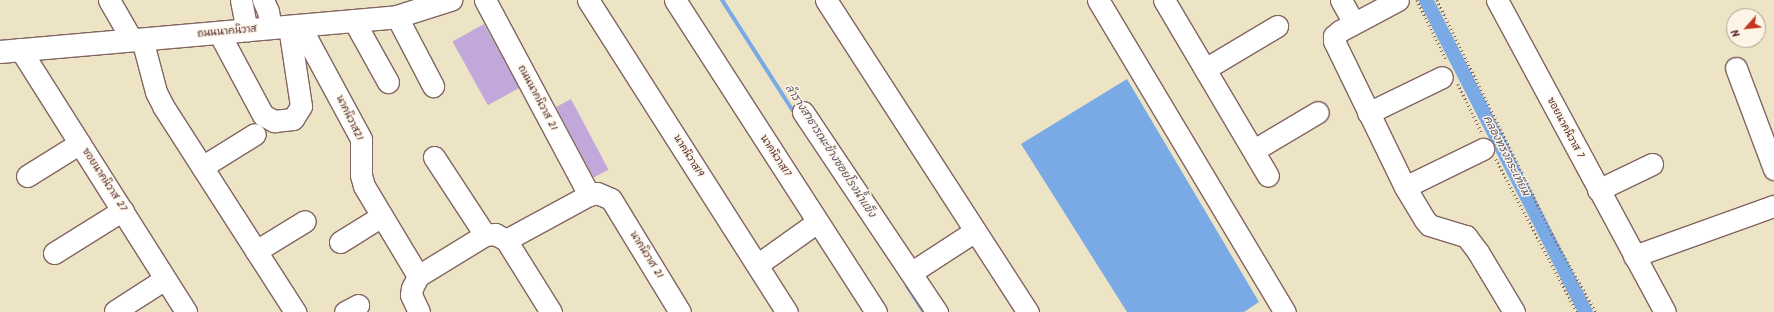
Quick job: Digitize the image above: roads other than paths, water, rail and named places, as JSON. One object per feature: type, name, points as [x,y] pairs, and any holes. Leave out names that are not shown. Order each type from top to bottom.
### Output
[{"type":"main road","name":"ถนนนาคนิวาส","points":[[10,51],[397,17],[442,2]]},
{"type":"street","points":[[109,0],[137,40],[156,92],[295,312]]},
{"type":"street","points":[[241,0],[246,30]]},
{"type":"street","points":[[219,33],[263,115],[274,121],[293,119],[301,106],[287,27],[268,11],[263,0]]},
{"type":"street","name":"ถนนนาคนิวาส 21","points":[[485,0],[589,195]]},
{"type":"street","name":"นาคนิวาส19","points":[[588,0],[787,312]]},
{"type":"street","name":"นาคนิวาส17","points":[[675,0],[876,312]]},
{"type":"street","points":[[826,0],[1028,312]]},
{"type":"street","points":[[1098,0],[1285,312]]},
{"type":"street","points":[[1164,0],[1268,176]]},
{"type":"street","points":[[1341,0],[1354,23]]},
{"type":"street","points":[[1398,0],[1340,30],[1334,36],[1334,41],[1405,187],[1429,225],[1466,236],[1514,312]]},
{"type":"street","name":"ซอยนาคนิวาส 7","points":[[1497,0],[1665,312]]},
{"type":"street","points":[[397,17],[433,86]]},
{"type":"street","points":[[354,21],[388,82]]},
{"type":"street","points":[[1205,69],[1277,26]]},
{"type":"street","name":"นาคนิวาส21","points":[[287,27],[357,131],[362,149],[361,175],[364,186],[418,276]]},
{"type":"street","name":"ซอยนาคนิวาส 27","points":[[10,51],[80,143],[186,312]]},
{"type":"street","points":[[1736,68],[1774,169]]},
{"type":"street","points":[[1368,113],[1442,77]]},
{"type":"street","points":[[803,112],[912,272],[937,312]]},
{"type":"street","points":[[1254,150],[1318,112]]},
{"type":"street","points":[[202,167],[255,134]]},
{"type":"street","points":[[28,176],[80,143]]},
{"type":"street","points":[[1405,187],[1483,149]]},
{"type":"street","points":[[434,157],[486,235]]},
{"type":"street","points":[[1598,190],[1652,164]]},
{"type":"street","points":[[506,240],[589,195]]},
{"type":"street","name":"นาคนิวาศ 21","points":[[589,195],[605,195],[611,199],[680,312]]},
{"type":"street","points":[[1634,256],[1774,206]]},
{"type":"street","points":[[54,253],[122,210]]},
{"type":"street","points":[[340,242],[382,216]]},
{"type":"street","points":[[256,251],[305,221]]},
{"type":"street","points":[[757,265],[817,222]]},
{"type":"street","points":[[912,272],[975,231]]},
{"type":"street","points":[[419,312],[411,295],[412,288],[418,276],[486,235],[495,234],[506,240],[551,312]]},
{"type":"street","points":[[115,310],[165,279]]},
{"type":"water","points":[[1127,79],[1259,302],[1244,312],[1127,312],[1021,144]]},
{"type":"waterway","name":"ลำรางสาธารณะข้างซอยโรงน้ำแข็ง","points":[[722,0],[795,114]]},
{"type":"waterway","name":"คลองทรงกระเทียม","points":[[1426,0],[1586,312]]},
{"type":"waterway","name":"ลำรางสาธารณะข้างซอยโรงน้ำแข็ง","points":[[907,286],[924,312]]}]
